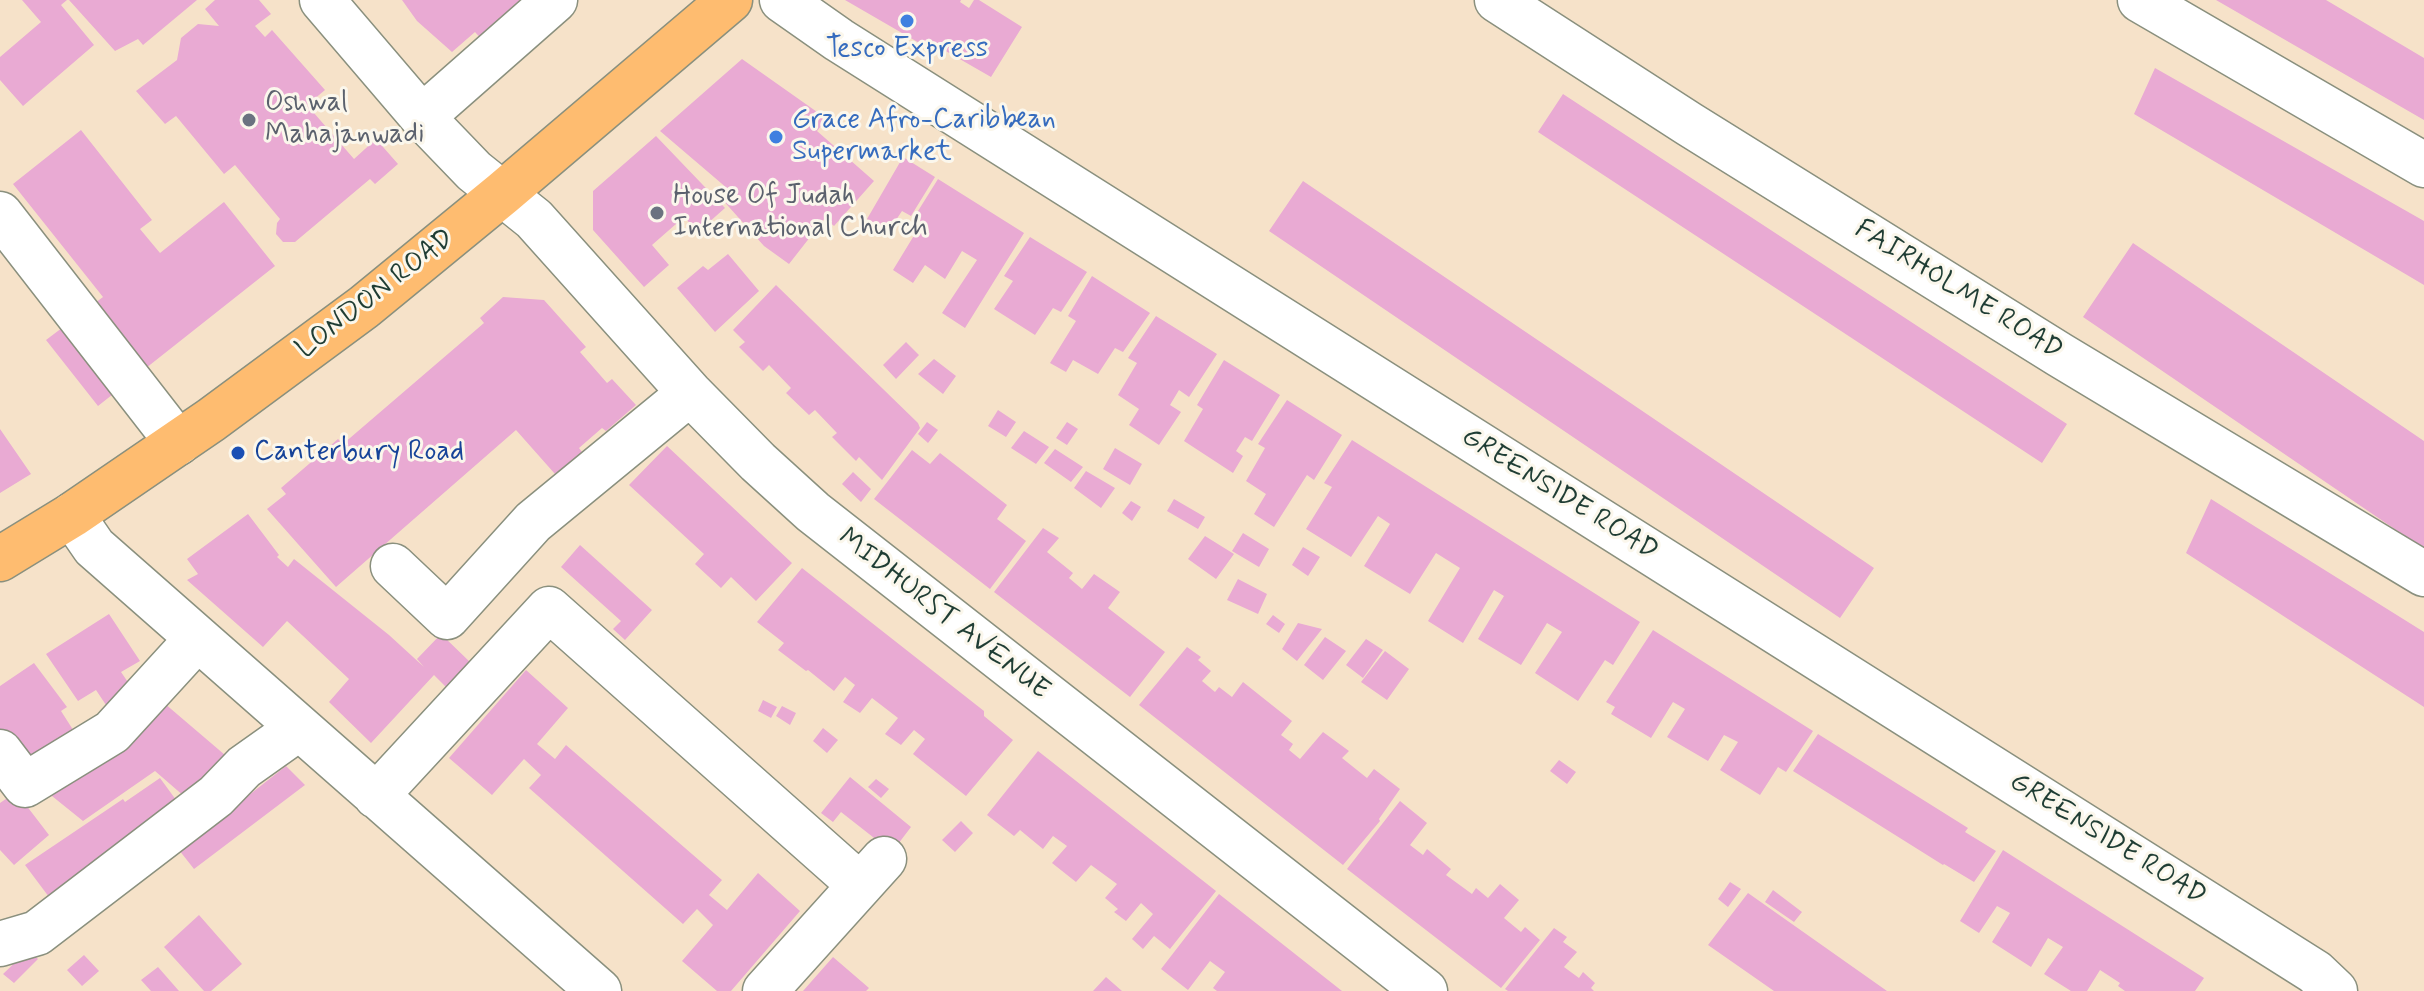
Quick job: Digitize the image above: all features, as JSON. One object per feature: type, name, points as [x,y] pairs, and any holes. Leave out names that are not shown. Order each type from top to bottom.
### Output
[{"type":"main road","name":"LONDON ROAD","points":[[0,559],[72,515],[178,443],[364,307],[730,0]]},
{"type":"street","name":"MIDHURST AVENUE","points":[[322,0],[422,117],[474,171],[534,219],[690,393],[813,512],[1425,991]]},
{"type":"street","points":[[422,117],[555,0]]},
{"type":"street","name":"GREENSIDE ROAD","points":[[782,0],[866,57],[2315,972],[2335,991]]},
{"type":"street","name":"FAIRHOLME ROAD","points":[[1497,0],[1689,124],[2060,355],[2424,574]]},
{"type":"street","points":[[2140,0],[2424,165]]},
{"type":"street","points":[[0,214],[178,443]]},
{"type":"street","points":[[393,566],[447,617],[533,522],[690,393]]},
{"type":"street","points":[[72,515],[94,547],[599,991]]},
{"type":"street","points":[[376,796],[549,609],[872,872],[765,991]]},
{"type":"street","points":[[0,752],[25,785],[112,732],[197,639]]},
{"type":"street","points":[[0,944],[37,933],[216,796],[244,767],[299,728]]},
{"type":"building","points":[[22,0],[67,0],[61,5],[94,45],[23,106],[0,80],[0,57],[41,22]]},
{"type":"building","points":[[69,0],[197,0],[143,45],[138,39],[115,51]]},
{"type":"building","name":"Oshwal Mahajanwadi","points":[[215,0],[259,0],[271,14],[255,26],[265,37],[272,30],[325,90],[307,105],[354,159],[376,139],[398,164],[375,184],[370,179],[295,242],[283,242],[276,234],[280,219],[235,165],[224,174],[176,116],[165,124],[136,91],[177,60],[181,38],[198,24],[219,26],[205,9]]},
{"type":"building","points":[[402,0],[533,0],[484,42],[475,32],[452,52],[417,21]]},
{"type":"building","points":[[845,0],[961,0],[969,8],[974,0],[979,0],[1022,27],[991,77],[944,50],[940,55]]},
{"type":"building","points":[[2216,0],[2326,0],[2424,58],[2424,120]]},
{"type":"building","points":[[742,59],[827,119],[817,131],[874,181],[834,226],[825,218],[789,264],[764,246],[720,197],[728,189],[660,131]]},
{"type":"building","points":[[2155,68],[2424,221],[2424,285],[2134,114]]},
{"type":"building","points":[[1563,94],[2067,424],[2042,463],[1538,132]]},
{"type":"building","points":[[81,130],[152,220],[140,229],[160,253],[224,202],[275,266],[98,406],[46,340],[103,297],[13,184]]},
{"type":"building","name":"House Of Judah International Church","points":[[656,136],[725,208],[698,232],[684,217],[652,245],[669,265],[644,287],[593,230],[593,191]]},
{"type":"building","points":[[903,157],[935,177],[911,216],[902,211],[888,232],[867,219]]},
{"type":"building","points":[[938,179],[1024,233],[965,328],[942,313],[977,260],[962,251],[945,279],[925,265],[913,283],[893,270],[921,224],[913,219]]},
{"type":"building","points":[[1303,181],[1874,568],[1840,618],[1269,231]]},
{"type":"building","points":[[1030,237],[1087,272],[1061,312],[1053,308],[1035,335],[994,309],[1013,281],[1004,276]]},
{"type":"building","points":[[2133,243],[2424,441],[2424,549],[2083,317]]},
{"type":"building","points":[[728,254],[759,291],[715,332],[677,288],[703,266],[708,270]]},
{"type":"building","points":[[1092,276],[1150,313],[1123,352],[1115,348],[1098,374],[1073,360],[1066,372],[1050,363],[1076,321],[1068,316]]},
{"type":"building","points":[[776,285],[918,423],[920,428],[882,480],[859,457],[856,461],[832,437],[837,433],[815,410],[809,415],[786,393],[791,388],[769,365],[763,371],[739,347],[745,342],[733,330]]},
{"type":"building","points":[[503,297],[544,300],[586,347],[580,352],[607,383],[612,379],[636,405],[606,431],[602,428],[579,448],[582,452],[555,474],[516,430],[336,587],[267,509],[286,494],[281,488],[338,439],[343,444],[484,323],[480,318]]},
{"type":"building","points":[[1156,316],[1217,354],[1189,397],[1179,390],[1170,405],[1181,412],[1159,445],[1129,425],[1139,409],[1118,395],[1137,363],[1128,358]]},
{"type":"building","points":[[906,342],[919,355],[896,379],[883,365]]},
{"type":"building","points":[[934,359],[956,376],[943,394],[918,374]]},
{"type":"building","points":[[1224,360],[1280,395],[1252,441],[1245,437],[1236,451],[1243,456],[1233,473],[1184,441],[1203,409],[1197,405]]},
{"type":"building","points":[[1287,400],[1342,435],[1314,480],[1307,475],[1274,527],[1254,514],[1266,494],[1246,481],[1265,448],[1258,444]]},
{"type":"building","points":[[998,410],[1016,422],[1006,437],[988,426]]},
{"type":"building","points":[[927,422],[938,430],[928,443],[918,434]]},
{"type":"building","points":[[1067,422],[1078,429],[1067,445],[1056,438]]},
{"type":"building","points":[[0,429],[31,474],[0,493]]},
{"type":"building","points":[[1024,431],[1049,447],[1036,464],[1011,448]]},
{"type":"building","points":[[1352,440],[1640,622],[1613,665],[1605,660],[1578,701],[1535,673],[1562,632],[1547,623],[1521,665],[1478,639],[1504,596],[1494,590],[1463,643],[1428,621],[1460,568],[1436,553],[1410,594],[1364,566],[1390,524],[1378,516],[1351,557],[1306,529],[1332,487],[1324,483]]},
{"type":"building","points":[[667,446],[792,563],[756,601],[731,577],[721,588],[695,564],[704,554],[629,485]]},
{"type":"building","points":[[1115,448],[1142,464],[1130,485],[1103,469]]},
{"type":"building","points":[[1055,449],[1083,467],[1071,482],[1044,463]]},
{"type":"building","points":[[912,450],[930,464],[940,453],[1007,505],[997,519],[1026,541],[990,589],[874,499]]},
{"type":"building","points":[[1086,471],[1115,488],[1101,508],[1074,488]]},
{"type":"building","points":[[853,472],[871,489],[861,502],[842,484]]},
{"type":"building","points":[[1174,499],[1205,517],[1198,529],[1167,511]]},
{"type":"building","points":[[2211,499],[2424,632],[2424,707],[2186,553]]},
{"type":"building","points":[[1131,501],[1141,507],[1132,521],[1122,513]]},
{"type":"building","points":[[248,514],[279,555],[277,557],[288,567],[294,559],[424,667],[417,659],[441,634],[471,663],[446,687],[434,675],[371,743],[329,702],[349,679],[287,621],[263,647],[187,580],[198,574],[187,559]]},
{"type":"building","points":[[1043,528],[1059,538],[1047,552],[1073,573],[1069,578],[1082,589],[1094,574],[1120,592],[1108,608],[1165,652],[1130,697],[994,592]]},
{"type":"building","points":[[1243,533],[1269,549],[1259,567],[1232,551]]},
{"type":"building","points":[[1205,536],[1234,554],[1216,579],[1188,559]]},
{"type":"building","points":[[580,545],[652,610],[625,640],[613,629],[621,621],[561,567]]},
{"type":"building","points":[[1303,547],[1320,557],[1308,576],[1292,565]]},
{"type":"building","points":[[802,568],[984,711],[984,716],[1013,740],[966,796],[913,754],[925,739],[914,730],[901,745],[885,734],[898,718],[872,698],[860,713],[843,702],[855,685],[845,677],[834,691],[778,650],[784,643],[757,622]]},
{"type":"building","points":[[1238,579],[1267,594],[1258,614],[1227,600]]},
{"type":"building","points":[[109,614],[140,661],[121,672],[136,694],[110,711],[96,690],[78,701],[46,654]]},
{"type":"building","points":[[1273,615],[1285,624],[1279,633],[1266,624]]},
{"type":"building","points":[[1298,623],[1322,629],[1297,661],[1282,649]]},
{"type":"building","points":[[1653,630],[1813,731],[1786,772],[1778,767],[1760,795],[1720,770],[1738,742],[1724,735],[1708,761],[1667,737],[1685,709],[1673,702],[1651,738],[1611,714],[1615,707],[1606,702]]},
{"type":"building","points":[[1325,637],[1346,651],[1323,680],[1304,665]]},
{"type":"building","points":[[1366,639],[1383,650],[1363,678],[1346,665]]},
{"type":"building","points":[[1187,647],[1201,657],[1198,660],[1211,671],[1202,681],[1215,692],[1219,687],[1232,697],[1243,682],[1292,721],[1281,735],[1293,744],[1289,750],[1300,759],[1323,732],[1349,751],[1342,758],[1367,778],[1374,769],[1400,789],[1380,821],[1343,865],[1139,705]]},
{"type":"building","points":[[1385,651],[1409,669],[1387,700],[1361,682]]},
{"type":"building","points":[[34,663],[67,707],[61,711],[77,736],[27,768],[0,741],[0,686]]},
{"type":"building","points":[[526,670],[568,708],[537,744],[555,759],[566,745],[722,880],[709,895],[727,910],[758,873],[800,911],[731,991],[717,991],[682,961],[713,925],[697,909],[683,924],[529,788],[541,775],[524,759],[492,795],[449,758]]},
{"type":"building","points":[[157,697],[232,761],[185,797],[155,771],[83,821],[47,792]]},
{"type":"building","points":[[763,700],[777,707],[771,718],[758,711]]},
{"type":"building","points":[[782,706],[796,713],[790,725],[776,716]]},
{"type":"building","points":[[823,728],[838,740],[827,753],[813,741]]},
{"type":"building","points":[[1818,734],[1968,828],[1965,832],[1996,851],[1974,882],[1793,771]]},
{"type":"building","points":[[1038,751],[1216,891],[1170,949],[1154,936],[1143,949],[1132,939],[1153,914],[1141,903],[1126,921],[1114,912],[1118,909],[1105,898],[1117,884],[1091,865],[1076,882],[1052,863],[1067,846],[1053,836],[1043,849],[1020,830],[1014,836],[987,815]]},
{"type":"building","points":[[1559,760],[1576,772],[1567,784],[1550,771]]},
{"type":"building","points":[[286,766],[305,785],[194,869],[179,850]]},
{"type":"building","points":[[850,777],[911,827],[892,852],[841,812],[833,822],[821,813]]},
{"type":"building","points":[[160,778],[179,804],[49,897],[25,865]]},
{"type":"building","points":[[876,779],[889,789],[881,798],[868,787]]},
{"type":"building","points":[[16,792],[49,835],[14,865],[0,850],[0,803]]},
{"type":"building","points":[[1400,801],[1427,823],[1410,845],[1423,855],[1427,849],[1451,869],[1446,875],[1472,894],[1476,888],[1488,898],[1500,884],[1519,900],[1504,918],[1521,932],[1525,927],[1540,940],[1501,988],[1347,869]]},
{"type":"building","points":[[961,821],[973,833],[955,852],[942,840]]},
{"type":"building","points":[[2003,850],[2204,978],[2195,991],[2125,991],[2118,986],[2120,983],[2100,970],[2087,991],[2071,991],[2044,974],[2063,947],[2048,938],[2031,967],[1992,942],[2010,913],[1997,906],[1979,933],[1960,921]]},
{"type":"building","points":[[1730,882],[1741,889],[1728,907],[1718,899]]},
{"type":"building","points":[[1773,890],[1802,912],[1794,922],[1765,902]]},
{"type":"building","points":[[1748,893],[1887,991],[1774,991],[1708,945]]},
{"type":"building","points":[[1219,894],[1342,991],[1217,991],[1213,988],[1225,972],[1210,961],[1188,990],[1161,969]]},
{"type":"building","points":[[199,915],[242,964],[211,991],[204,991],[164,947]]},
{"type":"building","points":[[1554,928],[1567,937],[1563,942],[1577,952],[1564,967],[1579,978],[1583,972],[1595,983],[1591,988],[1594,991],[1505,989]]},
{"type":"building","points":[[28,950],[38,959],[14,983],[3,974]]},
{"type":"building","points":[[84,955],[99,971],[82,986],[67,970]]},
{"type":"building","points":[[833,957],[869,988],[866,991],[803,991]]},
{"type":"building","points":[[158,967],[179,991],[151,991],[141,980]]},
{"type":"building","points":[[1106,977],[1122,991],[1093,991]]},
{"type":"place","name":"Tesco Express","points":[[907,21]]},
{"type":"place","name":"Oshwal Mahajanwadi","points":[[249,120]]},
{"type":"place","name":"Grace Afro-Caribbean Supermarket","points":[[776,137]]},
{"type":"place","name":"House Of Judah International Church","points":[[657,213]]},
{"type":"place","name":"Canterbury Road","points":[[238,453]]}]
